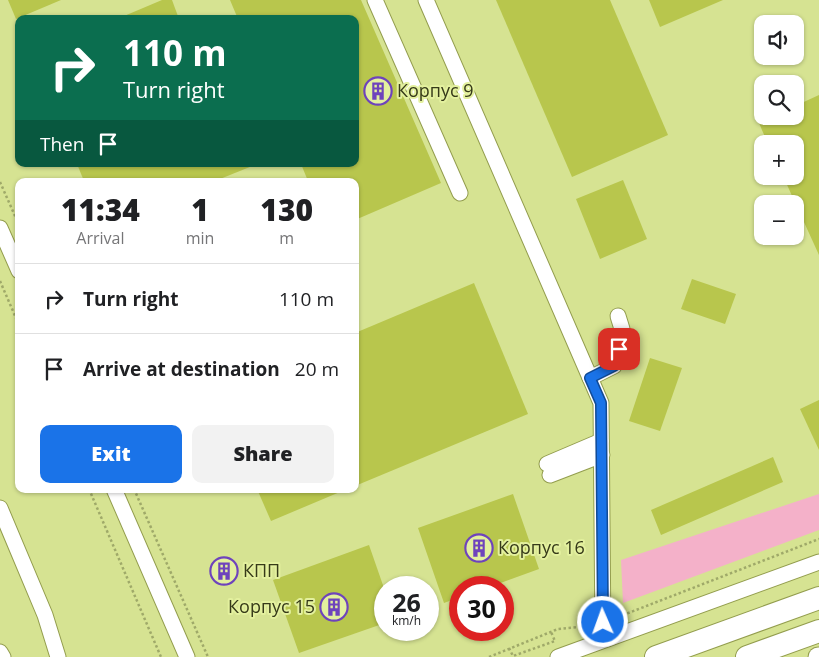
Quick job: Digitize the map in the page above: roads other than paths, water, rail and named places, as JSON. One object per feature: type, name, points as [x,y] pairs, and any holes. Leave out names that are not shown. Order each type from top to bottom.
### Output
[{"type":"highway","points":[[656,657],[819,598]]},
{"type":"highway","points":[[747,657],[819,631]]},
{"type":"street","points":[[376,0],[460,193]]},
{"type":"street","points":[[426,0],[601,403],[603,640]]},
{"type":"street","points":[[0,228],[15,262]]},
{"type":"street","points":[[590,378],[614,366],[622,329],[618,316]]},
{"type":"street","points":[[549,469],[602,448]]},
{"type":"street","points":[[116,493],[187,657]]},
{"type":"street","points":[[0,508],[45,615],[58,657]]},
{"type":"street","points":[[558,657],[819,562]]},
{"type":"street","points":[[0,652],[3,657]]},
{"type":"place","name":"Корпус 9","points":[[378,91]]},
{"type":"place","name":"Корпус 16","points":[[479,548]]},
{"type":"place","name":"КПП","points":[[224,571]]},
{"type":"place","name":"Корпус 15","points":[[334,607]]}]
